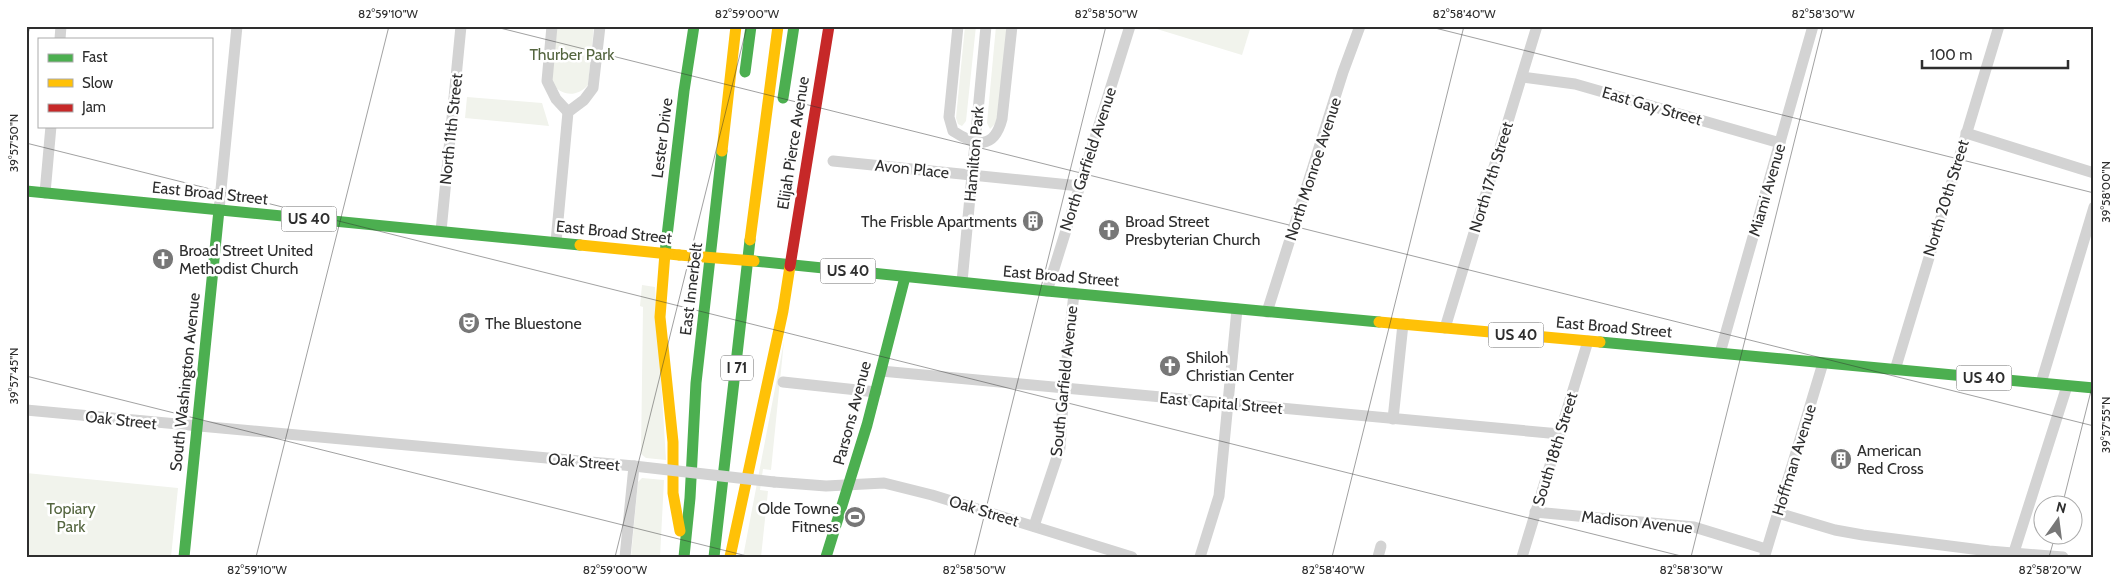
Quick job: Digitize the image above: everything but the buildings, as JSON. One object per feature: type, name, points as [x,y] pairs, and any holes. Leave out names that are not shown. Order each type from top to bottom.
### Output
[{"type":"main road","name":"Lester Drive","points":[[684,554],[673,493],[673,442],[660,317],[665,253],[684,91],[694,26]]},
{"type":"main road","name":"East Innerbelt","points":[[684,554],[690,498],[696,383],[736,26]]},
{"type":"main road","points":[[744,84],[751,26]]},
{"type":"main road","name":"I 71","points":[[714,557],[778,26]]},
{"type":"main road","points":[[781,108],[794,26]]},
{"type":"main road","name":"Elijah Pierce Avenue","points":[[730,557],[783,311],[829,26]]},
{"type":"main road","points":[[723,152],[735,130]]},
{"type":"main road","points":[[754,216],[767,179],[774,144]]},
{"type":"main road","name":"East Broad Street","points":[[26,191],[1267,312],[2094,388]]},
{"type":"main road","name":"South Washington Avenue","points":[[184,557],[219,210]]},
{"type":"main road","name":"Parsons Avenue","points":[[826,557],[850,484],[876,392],[905,277]]},
{"type":"street","points":[[219,210],[237,26]]},
{"type":"street","name":"North 11th Street","points":[[441,231],[461,26]]},
{"type":"street","points":[[552,26],[548,81],[556,99],[568,112]]},
{"type":"street","points":[[556,242],[568,112],[584,100],[593,88],[600,26]]},
{"type":"street","points":[[958,26],[950,117],[953,131],[975,143],[990,141],[998,133],[1002,119],[1012,26]]},
{"type":"street","name":"Hamilton Park","points":[[962,282],[986,26]]},
{"type":"street","name":"North Garfield Avenue","points":[[1047,291],[1130,26]]},
{"type":"street","name":"North Monroe Avenue","points":[[1267,312],[1343,72],[1360,26]]},
{"type":"street","name":"North 17th Street","points":[[1445,328],[1537,26]]},
{"type":"street","name":"Miami Avenue","points":[[1720,354],[1813,26]]},
{"type":"street","name":"North 20th Street","points":[[1895,370],[1999,26]]},
{"type":"street","name":"East Gay Street","points":[[1522,77],[1575,84],[1780,143]]},
{"type":"street","points":[[45,193],[52,128]]},
{"type":"street","points":[[1966,133],[2094,173]]},
{"type":"street","name":"Avon Place","points":[[834,161],[1080,186]]},
{"type":"street","points":[[2041,383],[2094,207]]},
{"type":"street","name":"South Garfield Avenue","points":[[1034,526],[1060,448],[1074,293]]},
{"type":"street","points":[[1200,557],[1219,496],[1237,309]]},
{"type":"street","points":[[1392,419],[1403,324]]},
{"type":"street","name":"South 18th Street","points":[[1522,557],[1588,342]]},
{"type":"street","name":"Hoffman Avenue","points":[[1765,553],[1823,363]]},
{"type":"street","name":"East Capital Street","points":[[881,371],[1560,434]]},
{"type":"street","points":[[783,382],[876,392]]},
{"type":"street","points":[[2014,552],[2067,386]]},
{"type":"street","name":"Oak Street","points":[[26,410],[634,466],[819,486],[884,483],[915,490],[1132,557]]},
{"type":"street","points":[[625,557],[634,466]]},
{"type":"street","name":"Madison Avenue","points":[[1535,512],[1694,527],[1765,553]]},
{"type":"street","points":[[1778,513],[1835,530],[1863,535],[1989,551],[2064,557]]},
{"type":"green space","name":"Thurber Park","points":[[556,26],[594,26],[588,85],[573,94],[559,90],[550,82]]},
{"type":"green space","points":[[965,26],[976,26],[966,121],[962,126],[958,124],[956,118]]},
{"type":"green space","points":[[996,26],[1007,26],[997,122],[990,129],[987,123]]},
{"type":"green space","points":[[1147,26],[1251,26],[1242,55]]},
{"type":"green space","points":[[467,97],[542,103],[549,126],[465,118]]},
{"type":"green space","points":[[642,285],[655,287],[666,460],[646,458],[641,454],[643,307],[640,306]]},
{"type":"green space","points":[[784,341],[771,470],[763,469],[760,490],[768,491],[761,557],[743,557]]},
{"type":"green space","name":"Topiary Park","points":[[26,473],[178,488],[171,557],[26,557]]},
{"type":"green space","points":[[642,478],[664,480],[660,557],[631,557],[638,482]]},
{"type":"traffic: fast","points":[[665,253],[684,91],[694,26]]},
{"type":"traffic: fast","points":[[745,72],[751,26]]},
{"type":"traffic: fast","points":[[783,98],[794,26]]},
{"type":"traffic: fast","points":[[684,557],[690,498],[696,383],[722,151]]},
{"type":"traffic: fast","points":[[26,191],[580,245]]},
{"type":"traffic: fast","points":[[184,557],[219,210]]},
{"type":"traffic: fast","points":[[714,557],[750,240]]},
{"type":"traffic: fast","points":[[754,261],[1379,322]]},
{"type":"traffic: fast","points":[[826,557],[867,425],[905,277]]},
{"type":"traffic: fast","points":[[1600,342],[2094,388]]},
{"type":"traffic: slow","points":[[722,151],[736,26]]},
{"type":"traffic: slow","points":[[750,240],[778,26]]},
{"type":"traffic: slow","points":[[580,245],[679,255]]},
{"type":"traffic: slow","points":[[665,253],[660,317],[673,442],[673,493],[680,531]]},
{"type":"traffic: slow","points":[[679,255],[754,261]]},
{"type":"traffic: slow","points":[[730,557],[783,311],[790,266]]},
{"type":"traffic: slow","points":[[1379,322],[1600,342]]},
{"type":"traffic: jam","points":[[790,266],[829,26]]},
{"type":"place","name":"The Frisble Apartments","points":[[1033,221]]},
{"type":"place","name":"Broad Street Presbyterian Church","points":[[1109,230]]},
{"type":"place","name":"Broad Street United Methodist Church","points":[[163,259]]},
{"type":"place","name":"The Bluestone","points":[[469,323]]},
{"type":"place","name":"Shiloh Christian Center","points":[[1170,366]]},
{"type":"place","name":"American Red Cross","points":[[1841,459]]},
{"type":"place","name":"Olde Towne Fitness","points":[[855,517]]}]
